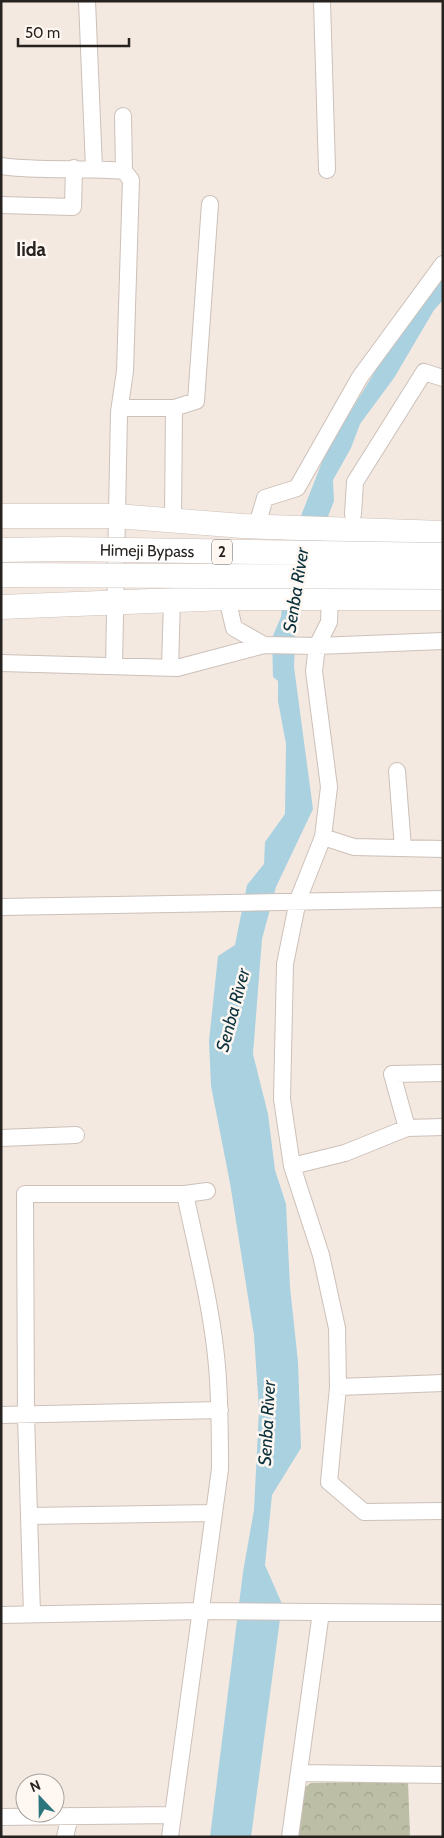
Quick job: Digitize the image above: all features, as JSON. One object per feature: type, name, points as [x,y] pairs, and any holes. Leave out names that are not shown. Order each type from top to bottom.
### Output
[{"type":"highway","points":[[1,516],[116,516],[250,525],[353,522],[443,533]]},
{"type":"highway","points":[[1,539],[64,549]]},
{"type":"highway","name":"Himeji Bypass","points":[[1,550],[64,549],[443,555]]},
{"type":"highway","name":"Himeji Bypass","points":[[1,575],[443,577]]},
{"type":"highway","points":[[1,590],[218,575]]},
{"type":"highway","points":[[1,607],[227,598],[443,598]]},
{"type":"street","points":[[87,1],[94,168]]},
{"type":"street","points":[[322,1],[327,170]]},
{"type":"street","points":[[114,666],[116,516],[120,408],[125,371],[131,180],[124,172],[123,116]]},
{"type":"street","points":[[1,166],[18,168],[94,168],[124,172]]},
{"type":"street","points":[[1,205],[73,207],[74,168]]},
{"type":"street","points":[[120,408],[174,408],[196,401],[210,204]]},
{"type":"street","points":[[264,645],[234,628],[227,598],[250,525],[265,498],[297,488],[360,377],[443,264]]},
{"type":"street","points":[[353,522],[355,482],[424,372],[443,378]]},
{"type":"street","points":[[173,520],[174,408]]},
{"type":"street","points":[[330,597],[329,622],[317,646],[314,671],[329,787],[323,837],[298,900],[285,974],[282,1099],[292,1166],[321,1255],[337,1328],[338,1386],[329,1482],[364,1512],[443,1512]]},
{"type":"street","points":[[170,668],[172,600]]},
{"type":"street","points":[[1,663],[177,668],[264,645],[317,646],[443,641]]},
{"type":"street","points":[[398,771],[403,848]]},
{"type":"street","points":[[323,837],[354,847],[443,850]]},
{"type":"street","points":[[1,907],[298,900],[443,900]]},
{"type":"street","points":[[406,1128],[392,1074],[443,1073]]},
{"type":"street","points":[[292,1166],[345,1153],[406,1128],[443,1127]]},
{"type":"street","points":[[1,1138],[76,1135]]},
{"type":"street","points":[[32,1614],[26,1416],[24,1194],[185,1194],[207,1191]]},
{"type":"street","points":[[170,1837],[220,1469],[220,1410],[209,1311],[185,1194]]},
{"type":"street","points":[[338,1386],[443,1383]]},
{"type":"street","points":[[1,1415],[26,1416],[220,1410]]},
{"type":"street","points":[[29,1516],[214,1513]]},
{"type":"street","points":[[1,1615],[202,1611],[443,1613]]},
{"type":"street","points":[[290,1837],[299,1773],[313,1612]]},
{"type":"street","points":[[299,1773],[443,1775]]},
{"type":"street","points":[[1,1817],[172,1815]]},
{"type":"street","points":[[65,1837],[70,1816]]},
{"type":"green space","points":[[408,1781],[410,1837],[296,1837],[304,1788],[311,1783]]},
{"type":"water","name":"Senba River","points":[[443,278],[443,300],[434,310],[394,378],[360,424],[351,448],[333,480],[334,501],[318,542],[308,587],[296,620],[294,667],[313,809],[276,887],[262,939],[253,1054],[268,1114],[275,1170],[286,1204],[290,1287],[298,1362],[301,1448],[272,1495],[265,1565],[282,1604],[251,1837],[210,1837],[243,1572],[254,1510],[259,1410],[254,1335],[230,1183],[211,1086],[209,1041],[218,956],[235,945],[247,885],[264,864],[265,842],[285,814],[286,744],[278,701],[278,681],[273,677],[272,638],[281,617],[288,549],[326,452],[413,309]]},
{"type":"district","name":"Iida","points":[[31,249]]}]
